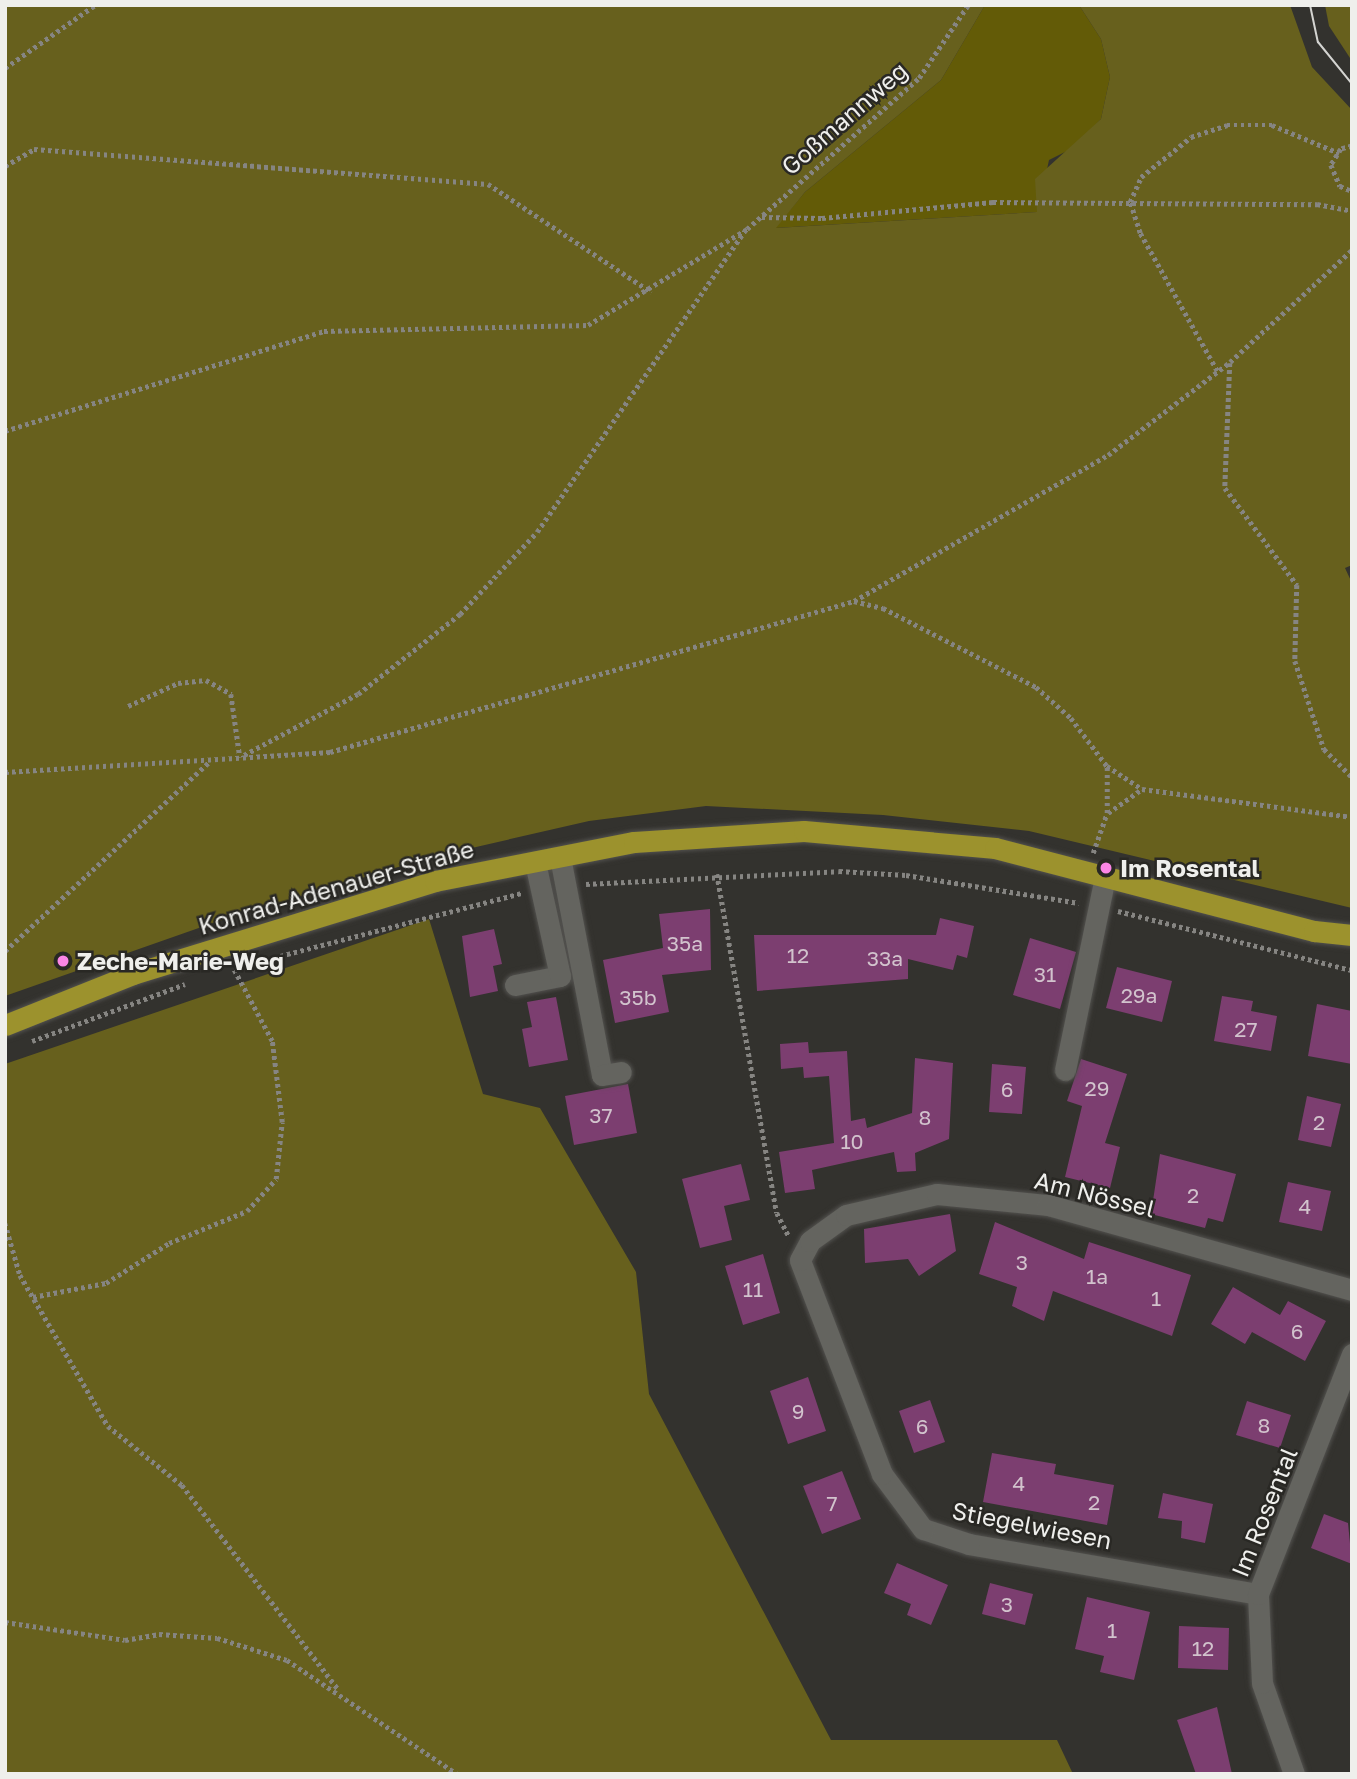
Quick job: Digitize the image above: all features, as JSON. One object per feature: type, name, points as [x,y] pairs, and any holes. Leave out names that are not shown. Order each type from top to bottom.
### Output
[{"type":"main road","name":"Konrad-Adenauer-Straße","points":[[5,1025],[133,974],[435,881],[635,842],[804,831],[995,848],[1314,931],[1352,935]]},
{"type":"street","points":[[560,857],[603,1076],[621,1072]]},
{"type":"street","points":[[515,985],[560,976],[535,862]]},
{"type":"street","points":[[1065,1070],[1097,905],[1096,874]]},
{"type":"street","name":"Am Nössel","points":[[800,1260],[810,1241],[846,1215],[937,1194],[1048,1205],[1352,1290]]},
{"type":"street","name":"Stiegelwiesen","points":[[800,1260],[882,1474],[923,1529],[969,1544],[1258,1594]]},
{"type":"street","name":"Im Rosental","points":[[1294,1774],[1262,1683],[1258,1594],[1352,1354]]},
{"type":"path","points":[[5,68],[95,5]]},
{"type":"path","name":"Goßmannweg","points":[[747,229],[919,78],[968,5]]},
{"type":"path","points":[[1217,371],[1140,233],[1130,202],[1141,177],[1191,137],[1227,125],[1272,125],[1339,153]]},
{"type":"path","points":[[1352,146],[1339,153],[1331,165],[1340,186],[1352,191]]},
{"type":"path","points":[[5,166],[34,149],[488,184],[651,292]]},
{"type":"path","points":[[761,217],[822,218],[993,202],[1317,204],[1352,211]]},
{"type":"path","points":[[5,431],[324,331],[587,325],[651,292],[747,229]]},
{"type":"path","points":[[240,757],[358,694],[460,614],[537,532],[747,229]]},
{"type":"path","points":[[5,772],[330,752],[854,601],[1108,455],[1230,362],[1352,250]]},
{"type":"path","points":[[1230,362],[1225,488],[1297,585],[1295,661],[1324,749],[1352,777]]},
{"type":"path","points":[[854,601],[883,608],[1036,687],[1071,718],[1107,766],[1142,789],[1352,817]]},
{"type":"path","points":[[128,706],[178,683],[206,680],[231,694],[240,757]]},
{"type":"path","points":[[5,951],[211,760]]},
{"type":"path","points":[[1096,874],[1107,813],[1107,766]]},
{"type":"path","points":[[1107,813],[1142,789]]},
{"type":"path","points":[[564,885],[717,874],[906,875],[1097,905],[1352,970]]},
{"type":"path","points":[[717,874],[777,1213],[800,1260]]},
{"type":"path","points":[[220,972],[541,890]]},
{"type":"path","points":[[33,1297],[106,1283],[169,1243],[247,1211],[276,1179],[282,1122],[272,1041],[233,968]]},
{"type":"path","points":[[18,1046],[193,981]]},
{"type":"path","points":[[5,1223],[33,1297],[108,1426],[182,1485],[339,1690]]},
{"type":"path","points":[[5,1622],[125,1640],[159,1634],[217,1639],[287,1660],[339,1690],[457,1774]]},
{"type":"shaded area","points":[[5,5],[985,5],[941,80],[805,192],[776,228],[1037,212],[1035,179],[1101,119],[1110,77],[1101,39],[1079,5],[1290,5],[1312,67],[1352,110],[1352,565],[1345,568],[1352,583],[1352,908],[1029,831],[883,815],[706,806],[589,821],[428,858],[213,923],[5,996]]},
{"type":"shaded area","points":[[985,5],[1079,5],[1101,39],[1110,77],[1101,119],[1075,147],[1049,160],[1038,212],[775,228],[805,192],[941,80]]},
{"type":"shaded area","points":[[1325,5],[1352,5],[1352,61],[1329,26]]},
{"type":"shaded area","points":[[429,919],[483,1094],[540,1108],[636,1272],[649,1394],[831,1740],[1057,1740],[1073,1774],[5,1774],[5,1064]]},
{"type":"building","points":[[710,909],[711,970],[662,975],[669,1012],[615,1023],[603,960],[663,948],[659,914]]},
{"type":"building","points":[[940,918],[974,926],[967,958],[957,955],[953,970],[908,959],[908,979],[757,991],[754,935],[936,935]]},
{"type":"building","points":[[494,929],[502,964],[493,966],[498,991],[470,997],[462,936]]},
{"type":"building","points":[[1030,938],[1076,952],[1060,1009],[1013,995]]},
{"type":"building","points":[[1117,967],[1172,981],[1162,1022],[1106,1008]]},
{"type":"building","points":[[1222,996],[1253,1001],[1251,1011],[1277,1016],[1271,1051],[1214,1041]]},
{"type":"building","points":[[556,997],[568,1060],[529,1067],[522,1029],[532,1027],[527,1002]]},
{"type":"building","points":[[1317,1004],[1352,1011],[1352,1064],[1308,1056]]},
{"type":"building","points":[[808,1042],[809,1053],[847,1051],[851,1121],[865,1118],[867,1128],[912,1113],[915,1058],[953,1063],[949,1139],[915,1153],[916,1171],[897,1172],[894,1152],[812,1170],[815,1189],[785,1193],[779,1152],[834,1143],[829,1076],[804,1078],[803,1067],[781,1069],[780,1044]]},
{"type":"building","points":[[1081,1059],[1127,1074],[1105,1143],[1120,1147],[1110,1188],[1065,1177],[1082,1106],[1067,1101]]},
{"type":"building","points":[[992,1064],[1026,1067],[1022,1114],[989,1112]]},
{"type":"building","points":[[628,1084],[637,1133],[574,1145],[565,1096]]},
{"type":"building","points":[[1307,1096],[1341,1104],[1331,1147],[1298,1140]]},
{"type":"building","points":[[1160,1154],[1236,1174],[1223,1222],[1208,1218],[1205,1228],[1151,1214]]},
{"type":"building","points":[[741,1164],[750,1200],[724,1206],[732,1240],[700,1248],[682,1179]]},
{"type":"building","points":[[1288,1182],[1331,1191],[1322,1231],[1279,1222]]},
{"type":"building","points":[[950,1214],[956,1251],[919,1276],[908,1259],[865,1263],[864,1229]]},
{"type":"building","points":[[995,1222],[1084,1259],[1089,1242],[1191,1275],[1172,1336],[1053,1291],[1044,1321],[1012,1306],[1017,1287],[979,1274]]},
{"type":"building","points":[[763,1254],[780,1313],[743,1325],[725,1266]]},
{"type":"building","points":[[1233,1287],[1280,1315],[1288,1301],[1326,1321],[1305,1361],[1252,1332],[1245,1344],[1211,1324]]},
{"type":"building","points":[[808,1377],[826,1431],[788,1444],[770,1391]]},
{"type":"building","points":[[930,1400],[945,1442],[914,1453],[899,1411]]},
{"type":"building","points":[[1247,1401],[1291,1415],[1280,1448],[1236,1435]]},
{"type":"building","points":[[992,1453],[1056,1464],[1054,1474],[1114,1485],[1107,1525],[983,1502]]},
{"type":"building","points":[[842,1471],[861,1519],[822,1534],[803,1486]]},
{"type":"building","points":[[1163,1493],[1213,1504],[1205,1543],[1181,1538],[1182,1521],[1158,1518]]},
{"type":"building","points":[[1324,1514],[1348,1523],[1352,1564],[1311,1548]]},
{"type":"building","points":[[897,1563],[948,1585],[931,1625],[907,1615],[911,1604],[884,1593]]},
{"type":"building","points":[[990,1583],[1033,1594],[1025,1625],[982,1614]]},
{"type":"building","points":[[1087,1597],[1150,1612],[1134,1680],[1100,1672],[1104,1656],[1075,1649]]},
{"type":"building","points":[[1179,1626],[1229,1628],[1228,1670],[1178,1668]]},
{"type":"building","points":[[1217,1707],[1232,1774],[1196,1774],[1177,1720]]},
{"type":"tram line","points":[[1310,5],[1318,42],[1352,84]]},
{"type":"place","name":"Im Rosental","points":[[1106,868]]},
{"type":"place","name":"Zeche-Marie-Weg","points":[[63,961]]}]
